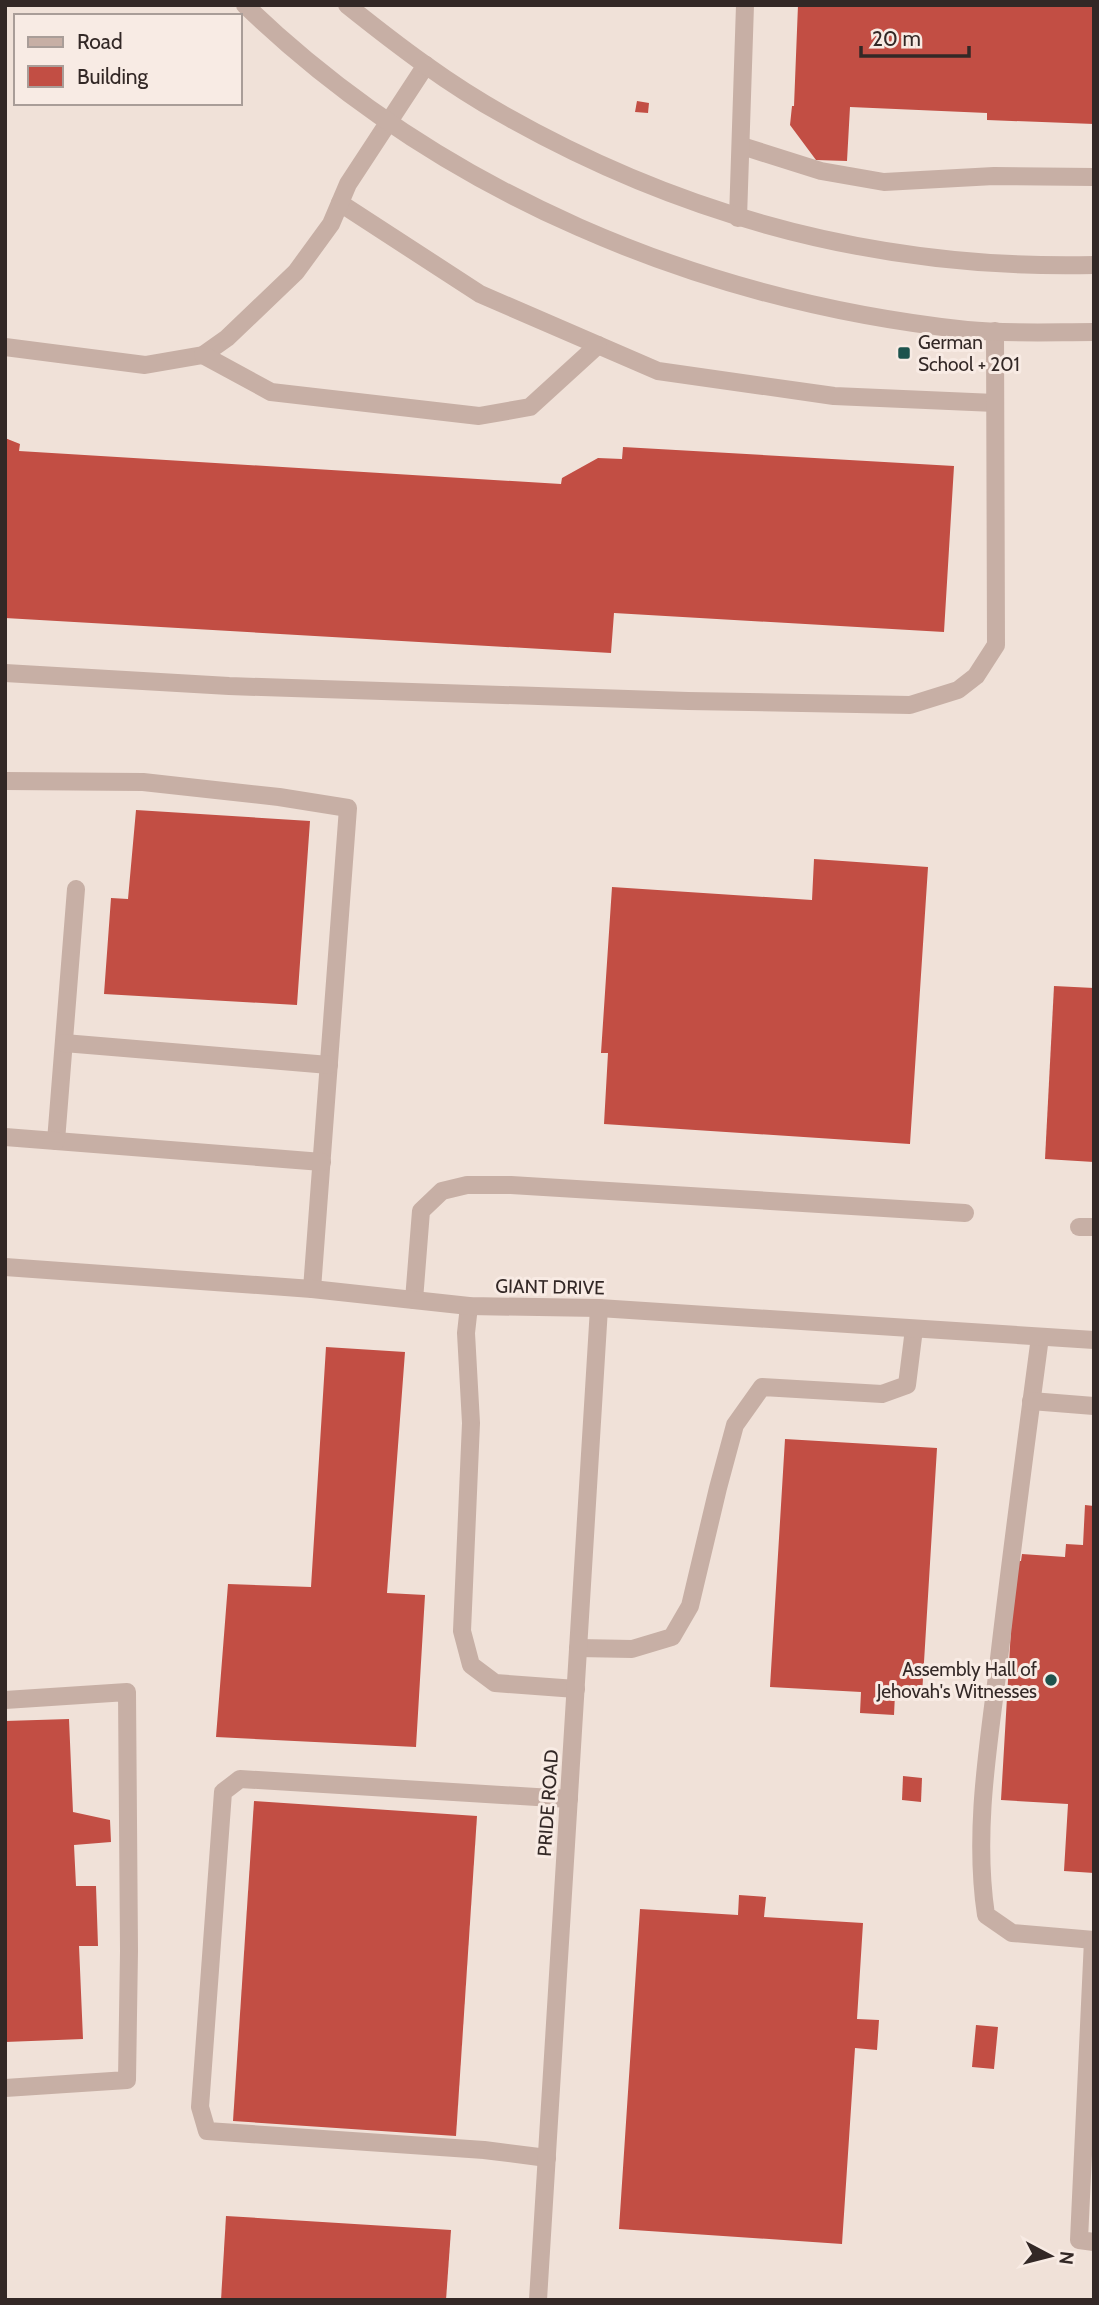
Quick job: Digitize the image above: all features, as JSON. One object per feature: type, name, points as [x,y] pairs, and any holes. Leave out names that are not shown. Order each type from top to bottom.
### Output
[{"type":"street","points":[[245,5],[304,58],[388,120],[471,173],[529,205],[662,262],[774,296],[839,310],[968,330],[1094,332]]},
{"type":"street","points":[[347,5],[426,65],[502,114],[615,172],[677,197],[738,218],[848,244],[923,257],[990,264],[1094,265]]},
{"type":"street","points":[[738,218],[745,5]]},
{"type":"street","points":[[5,348],[145,365],[203,355],[227,338],[296,272],[331,225],[348,184],[426,65]]},
{"type":"street","points":[[742,146],[821,171],[884,182],[993,176],[1094,177]]},
{"type":"street","points":[[340,203],[480,293],[658,371],[834,396],[995,403]]},
{"type":"street","points":[[5,673],[229,687],[910,705],[958,690],[976,676],[996,645],[995,331]]},
{"type":"street","points":[[203,355],[271,392],[479,416],[530,407],[598,345]]},
{"type":"street","points":[[5,781],[143,782],[279,797],[348,808],[312,1289]]},
{"type":"street","points":[[56,1141],[76,889]]},
{"type":"street","points":[[64,1043],[329,1065]]},
{"type":"street","points":[[5,1137],[322,1162]]},
{"type":"street","points":[[414,1300],[421,1211],[442,1191],[467,1185],[511,1185],[965,1213]]},
{"type":"street","name":"GIANT DRIVE","points":[[5,1267],[312,1289],[469,1306],[599,1308],[1094,1340]]},
{"type":"street","points":[[469,1306],[466,1333],[471,1423],[462,1631],[471,1665],[495,1683],[576,1689]]},
{"type":"street","name":"PRIDE ROAD","points":[[538,2300],[599,1308]]},
{"type":"street","points":[[578,1648],[632,1649],[672,1637],[690,1606],[735,1425],[762,1387],[882,1394],[907,1385],[914,1329]]},
{"type":"street","points":[[1040,1337],[984,1783],[982,1887],[986,1914],[1012,1933],[1093,1940],[1079,2240],[1094,2242]]},
{"type":"street","points":[[1031,1401],[1094,1406]]},
{"type":"street","points":[[5,1700],[128,1692],[129,1951],[127,2080],[5,2088]]},
{"type":"street","points":[[547,2158],[484,2150],[207,2131],[200,2107],[223,1792],[240,1779],[569,1799]]},
{"type":"building","points":[[798,5],[1094,5],[1094,124],[987,120],[987,113],[850,107],[847,161],[816,160],[790,125],[794,106]]},
{"type":"building","points":[[637,101],[649,103],[648,113],[635,112]]},
{"type":"building","points":[[5,438],[20,444],[19,451],[561,484],[562,478],[598,458],[622,459],[623,447],[954,466],[944,632],[614,613],[611,653],[5,618]]},
{"type":"building","points":[[136,810],[310,821],[297,1005],[104,994],[111,898],[128,899]]},
{"type":"building","points":[[814,859],[928,867],[910,1144],[604,1124],[608,1053],[601,1053],[612,887],[812,900]]},
{"type":"building","points":[[1054,986],[1094,988],[1094,1162],[1045,1159]]},
{"type":"building","points":[[326,1347],[405,1352],[387,1593],[425,1595],[416,1747],[216,1737],[228,1584],[311,1587]]},
{"type":"building","points":[[785,1439],[937,1448],[922,1695],[895,1694],[894,1715],[860,1713],[861,1692],[770,1687]]},
{"type":"building","name":"Assembly Hall of Jehovah's Witnesses","points":[[1085,1505],[1094,1506],[1094,1873],[1064,1871],[1068,1804],[1001,1800],[1015,1561],[1021,1561],[1022,1554],[1065,1557],[1066,1544],[1083,1545]]},
{"type":"building","points":[[69,1719],[73,1812],[110,1820],[111,1842],[74,1845],[76,1886],[96,1886],[98,1946],[79,1946],[83,2039],[5,2042],[5,1721]]},
{"type":"building","points":[[903,1776],[922,1778],[921,1802],[902,1800]]},
{"type":"building","points":[[254,1801],[477,1816],[456,2136],[233,2121]]},
{"type":"building","points":[[739,1895],[766,1897],[764,1917],[863,1923],[857,2019],[879,2020],[877,2050],[855,2048],[842,2244],[619,2229],[640,1909],[738,1915]]},
{"type":"building","points":[[976,2025],[998,2027],[994,2069],[972,2067]]},
{"type":"building","points":[[226,2216],[451,2230],[446,2300],[221,2300]]},
{"type":"place","name":"German School + 201","points":[[904,353]]},
{"type":"place","name":"Assembly Hall of Jehovah's Witnesses","points":[[1051,1680]]}]
